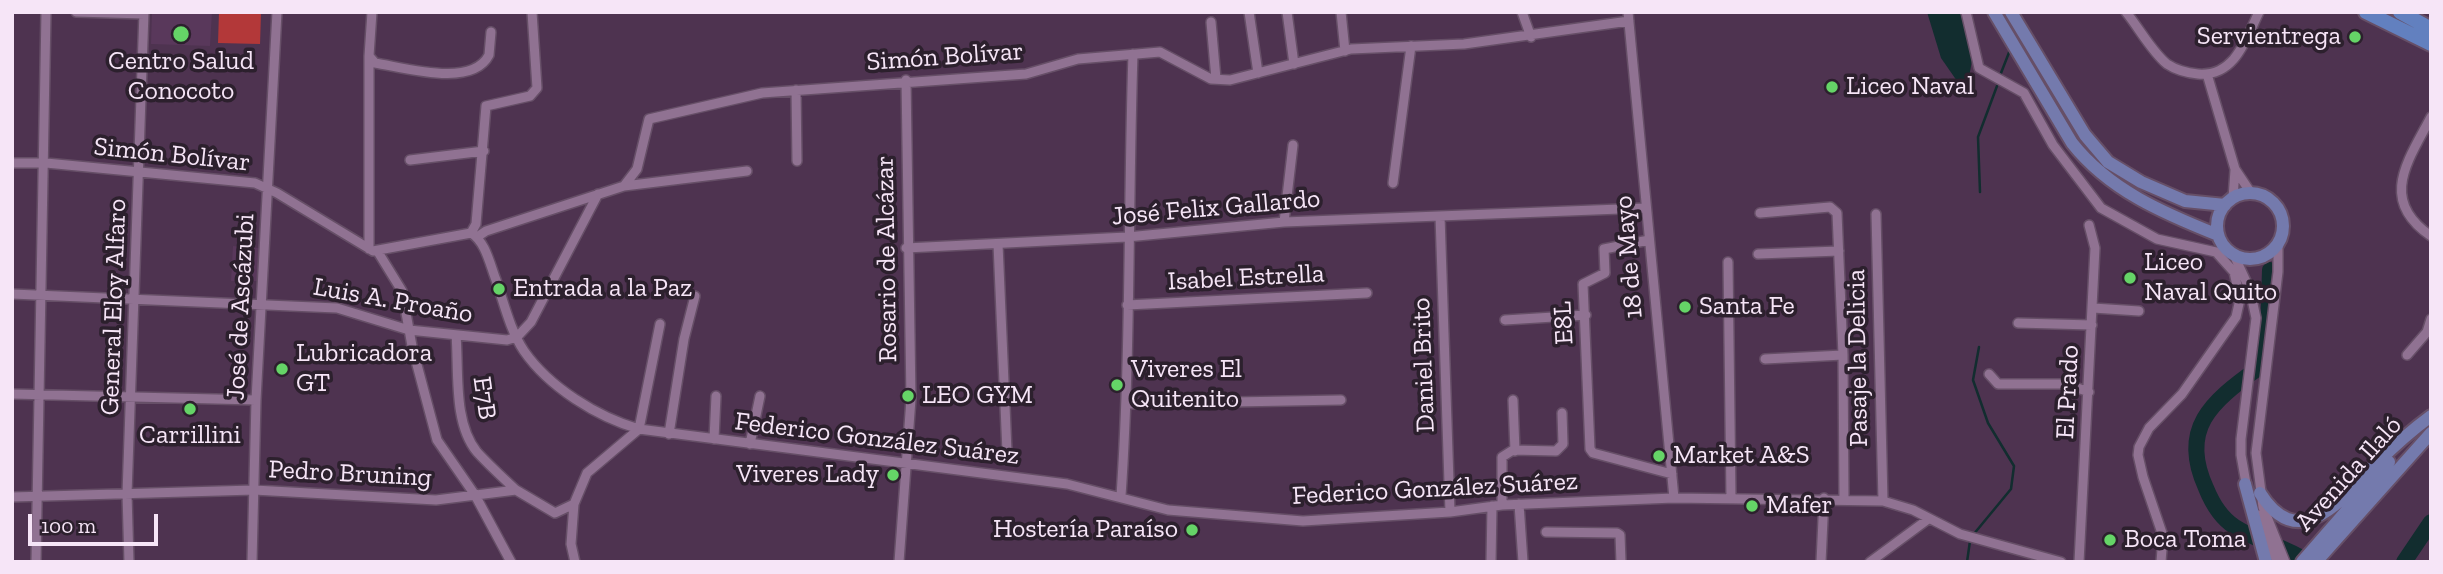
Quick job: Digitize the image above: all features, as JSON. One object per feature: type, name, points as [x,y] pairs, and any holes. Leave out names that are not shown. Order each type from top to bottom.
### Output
[{"type":"highway","points":[[2366,12],[2431,44]]},
{"type":"highway","points":[[2400,12],[2431,29]]},
{"type":"main road","points":[[1994,12],[2072,143],[2087,162],[2120,189],[2218,234]]},
{"type":"main road","points":[[2011,12],[2085,135],[2108,162],[2141,182],[2185,201],[2229,202],[2251,193],[2269,200],[2281,215],[2283,225],[2278,244],[2263,257],[2253,259],[2234,255],[2224,247],[2218,234],[2217,222],[2229,202]]},
{"type":"main road","points":[[2260,493],[2277,514],[2295,521],[2318,518],[2342,499],[2401,439],[2431,416]]},
{"type":"main road","name":"Avenida Ilaló","points":[[2316,562],[2327,541],[2431,416]]},
{"type":"main road","name":"Avenida Ilaló","points":[[2302,562],[2327,541],[2431,433]]},
{"type":"main road","points":[[2245,484],[2272,559]]},
{"type":"street","points":[[36,562],[47,12]]},
{"type":"street","points":[[75,12],[144,13]]},
{"type":"street","name":"José de Ascázubi","points":[[252,562],[256,400],[277,12]]},
{"type":"street","points":[[372,12],[373,251],[402,291],[409,330],[437,440],[475,495],[512,562]]},
{"type":"street","points":[[474,235],[484,151],[485,106],[530,96],[537,88],[532,12]]},
{"type":"street","points":[[1249,12],[1258,73]]},
{"type":"street","points":[[1287,12],[1294,64]]},
{"type":"street","points":[[1341,12],[1345,51]]},
{"type":"street","points":[[1522,12],[1531,37]]},
{"type":"street","points":[[1966,12],[1979,68],[2024,93],[2053,145],[2095,203],[2157,239],[2216,251],[2234,272],[2240,299],[2236,317],[2182,394],[2149,428],[2140,447],[2138,455],[2143,477],[2163,536],[2161,562]]},
{"type":"street","points":[[2126,12],[2168,65],[2181,71],[2207,74],[2225,68],[2240,53],[2259,12]]},
{"type":"street","name":"General Eloy Alfaro","points":[[129,562],[127,494],[144,13]]},
{"type":"street","points":[[1211,22],[1216,79],[1230,80],[1345,51],[1531,37],[1628,17]]},
{"type":"street","name":"18 de Mayo","points":[[1628,17],[1674,498]]},
{"type":"street","points":[[372,60],[458,74],[474,71],[489,55],[491,32]]},
{"type":"street","points":[[1392,183],[1411,46]]},
{"type":"street","name":"Simón Bolívar","points":[[624,186],[637,169],[649,119],[749,95],[906,80],[1026,74],[1078,59],[1160,52],[1216,79]]},
{"type":"street","points":[[1121,496],[1127,404],[1127,237],[1133,54]]},
{"type":"street","points":[[2207,74],[2235,169],[2251,193]]},
{"type":"street","name":"Rosario de Alcázar","points":[[899,562],[911,399],[906,248],[906,80]]},
{"type":"street","points":[[796,90],[797,161]]},
{"type":"street","points":[[2431,117],[2402,174],[2400,189],[2409,219],[2431,236]]},
{"type":"street","points":[[1284,222],[1293,145]]},
{"type":"street","points":[[410,160],[484,151]]},
{"type":"street","name":"Simón Bolívar","points":[[12,163],[46,163],[255,183],[269,188],[373,251]]},
{"type":"street","points":[[2229,202],[2235,169]]},
{"type":"street","points":[[373,251],[447,235],[474,235],[624,186],[747,171]]},
{"type":"street","points":[[517,337],[531,322],[598,194]]},
{"type":"street","name":"José Felix Gallardo","points":[[906,248],[1127,237],[1284,222],[1646,208]]},
{"type":"street","points":[[1760,213],[1834,209],[1837,213],[1843,355],[1844,499]]},
{"type":"street","name":"Pasaje la Delicia","points":[[1876,214],[1883,500]]},
{"type":"street","name":"Daniel Brito","points":[[1440,216],[1450,512]]},
{"type":"street","name":"El Prado","points":[[2079,562],[2095,248],[2089,225]]},
{"type":"street","name":"Federico González Suárez","points":[[474,235],[517,337],[530,358],[560,387],[591,408],[639,429],[1067,484],[1168,510],[1303,521],[1450,512],[1502,505],[1674,498],[1883,500],[1913,510],[1927,520],[1960,534],[2061,562]]},
{"type":"street","name":"E8L","points":[[1648,240],[1604,249],[1605,273],[1583,284],[1590,449],[1593,453],[1672,474]]},
{"type":"street","points":[[998,244],[1007,452]]},
{"type":"street","points":[[2278,244],[2273,317],[2256,437],[2260,493],[2285,562]]},
{"type":"street","points":[[1758,254],[1839,251]]},
{"type":"street","points":[[2234,255],[2250,290],[2256,318],[2241,439],[2245,484]]},
{"type":"street","points":[[1728,262],[1731,498]]},
{"type":"street","name":"Isabel Estrella","points":[[1127,305],[1367,293]]},
{"type":"street","name":"Luis A. Proaño","points":[[12,294],[337,308],[409,330],[507,340],[517,337]]},
{"type":"street","points":[[669,434],[684,339],[695,296]]},
{"type":"street","points":[[2093,308],[2139,311]]},
{"type":"street","points":[[1505,320],[1586,315]]},
{"type":"street","points":[[2407,355],[2427,332],[2431,319]]},
{"type":"street","points":[[2018,323],[2092,325]]},
{"type":"street","points":[[575,562],[571,544],[574,504],[587,473],[639,429],[660,324]]},
{"type":"street","name":"E7B","points":[[456,335],[463,422],[468,437],[477,451],[516,490]]},
{"type":"street","points":[[1765,359],[1843,355]]},
{"type":"street","points":[[1989,374],[1998,384],[2066,384],[2089,393]]},
{"type":"street","points":[[12,394],[256,400]]},
{"type":"street","points":[[714,439],[716,396]]},
{"type":"street","points":[[750,444],[760,396]]},
{"type":"street","points":[[1127,404],[1340,400]]},
{"type":"street","points":[[1513,400],[1515,451]]},
{"type":"street","points":[[1502,505],[1500,460],[1507,452],[1546,453],[1560,448],[1563,438],[1562,413]]},
{"type":"street","name":"Pedro Bruning","points":[[12,497],[254,490],[436,500],[516,490]]},
{"type":"street","points":[[516,490],[549,512],[563,511],[574,504]]},
{"type":"street","points":[[1821,562],[1824,498]]},
{"type":"street","points":[[1519,505],[1523,562]]},
{"type":"street","points":[[1491,562],[1492,506]]},
{"type":"street","points":[[1870,562],[1927,520]]},
{"type":"street","points":[[1546,533],[1617,533],[1620,535],[1621,562]]},
{"type":"shaded area","name":"Centro Salud Conocoto","points":[[152,12],[212,12],[210,46],[151,44]]},
{"type":"shaded area","points":[[219,12],[261,12],[260,44],[218,43]]},
{"type":"shaded area","points":[[1927,12],[1960,12],[1973,55],[1966,94],[1941,58]]},
{"type":"shaded area","points":[[233,246],[259,248],[258,281],[231,281]]},
{"type":"waterway","points":[[2001,73],[2010,50]]},
{"type":"waterway","points":[[1980,192],[1978,137],[1997,86]]},
{"type":"waterway","points":[[2270,270],[2268,330],[2257,369],[2226,393],[2204,419],[2198,433],[2196,449],[2206,488],[2225,519],[2244,532],[2308,562]]},
{"type":"waterway","points":[[1973,535],[2011,489],[2014,466],[1988,423],[1973,380],[1979,347]]},
{"type":"waterway","points":[[2404,562],[2431,522]]},
{"type":"waterway","points":[[1967,562],[1970,541]]},
{"type":"place","name":"Centro Salud Conocoto","points":[[181,34]]},
{"type":"place","name":"Servientrega","points":[[2355,37]]},
{"type":"place","name":"Liceo Naval","points":[[1832,87]]},
{"type":"place","name":"Liceo Naval Quito","points":[[2130,278]]},
{"type":"place","name":"Entrada a la Paz","points":[[499,289]]},
{"type":"place","name":"Santa Fe","points":[[1685,307]]},
{"type":"place","name":"Lubricadora GT","points":[[282,369]]},
{"type":"place","name":"Viveres El Quitenito","points":[[1117,385]]},
{"type":"place","name":"LEO GYM","points":[[908,396]]},
{"type":"place","name":"Carrillini","points":[[190,409]]},
{"type":"place","name":"Market A&S","points":[[1659,456]]},
{"type":"place","name":"Viveres Lady","points":[[893,475]]},
{"type":"place","name":"Mafer","points":[[1752,506]]},
{"type":"place","name":"Hostería Paraíso","points":[[1192,530]]},
{"type":"place","name":"Boca Toma","points":[[2110,540]]}]
